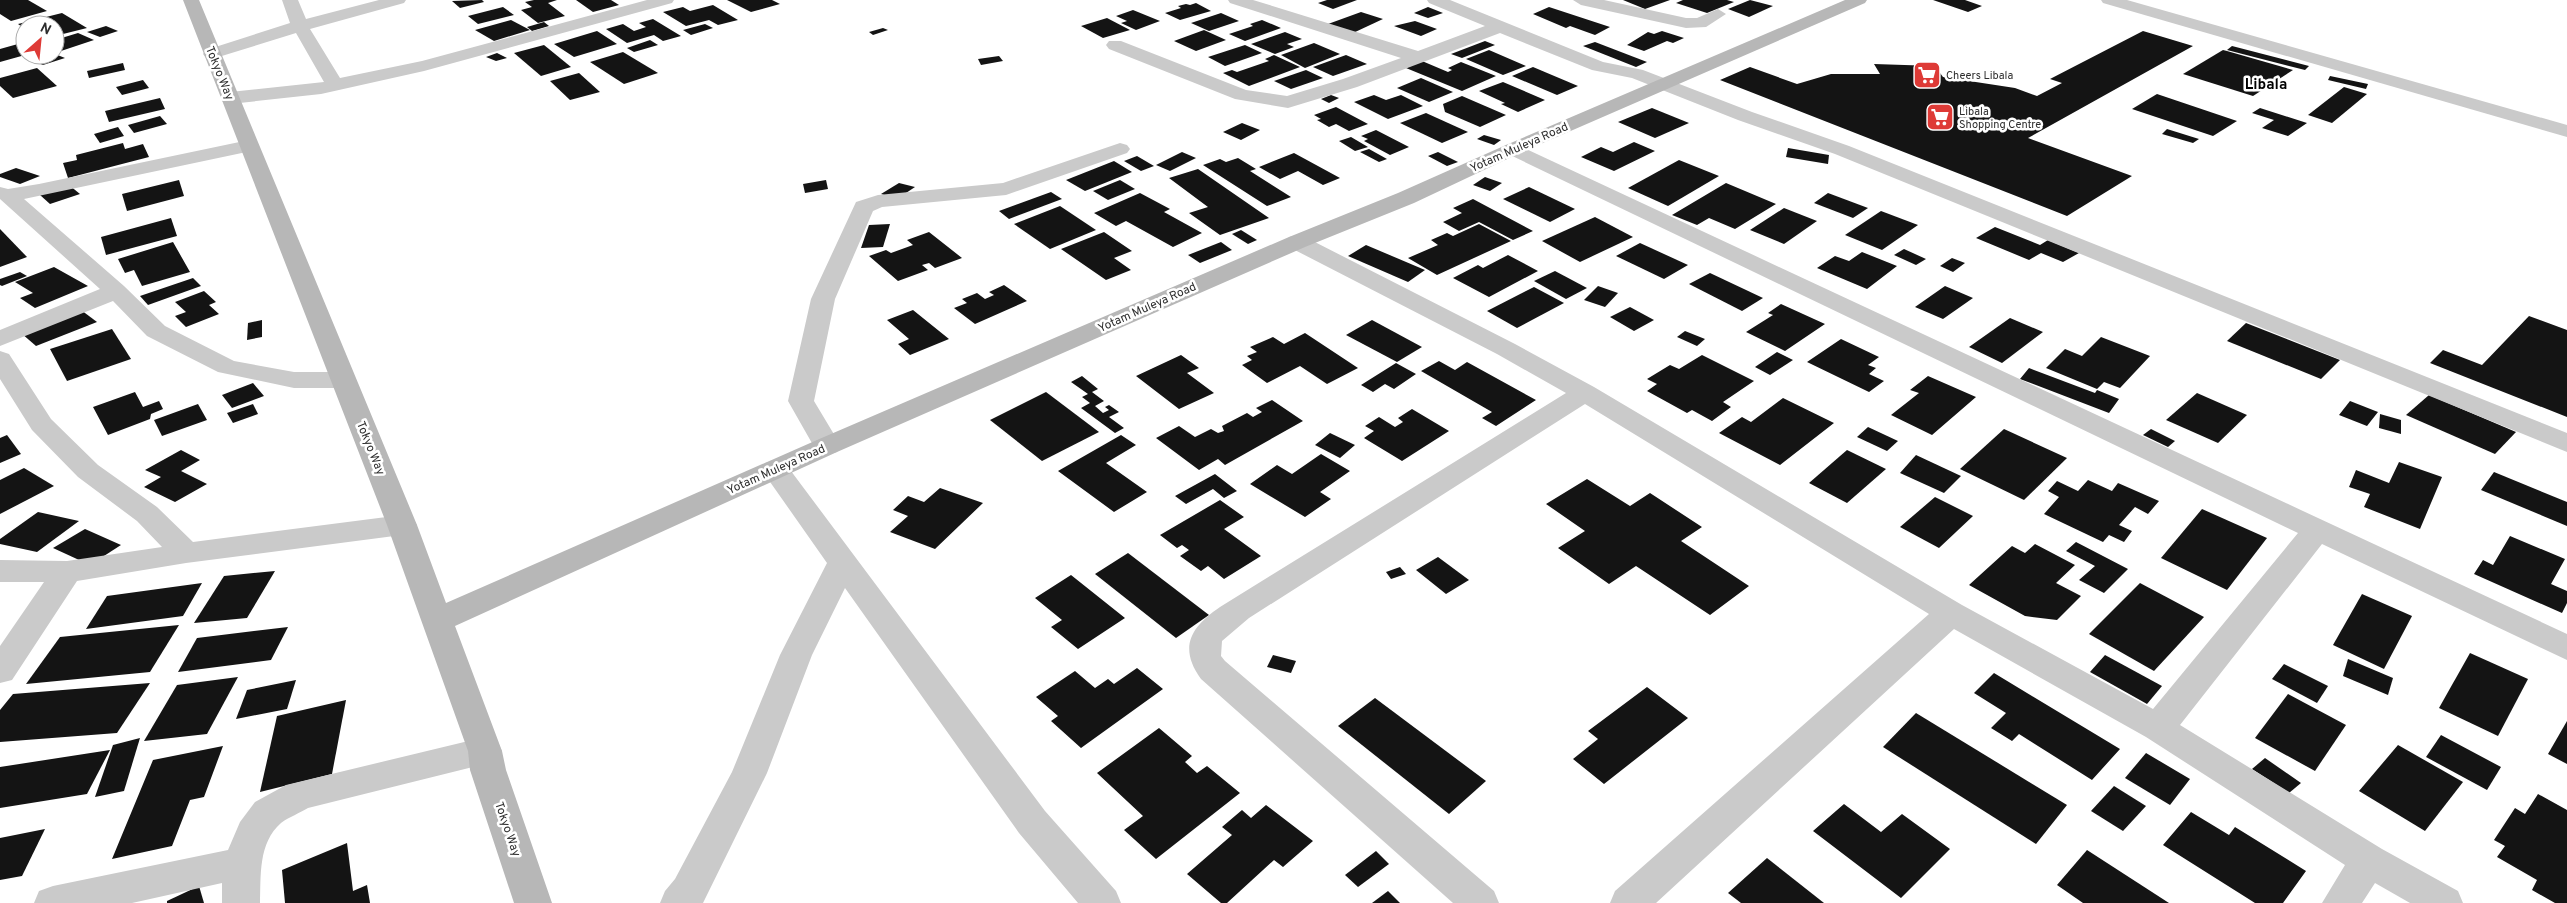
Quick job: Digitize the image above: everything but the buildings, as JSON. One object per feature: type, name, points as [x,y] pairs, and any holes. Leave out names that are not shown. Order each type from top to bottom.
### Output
[{"type":"street","name":"Tokyo Way","points":[[191,0],[402,525],[438,620],[485,751],[488,770],[533,903]]},
{"type":"street","points":[[290,0],[300,26],[335,85]]},
{"type":"street","points":[[212,54],[300,26],[398,0]]},
{"type":"street","points":[[230,98],[335,85],[456,58],[666,0]]},
{"type":"street","points":[[1236,0],[1418,57]]},
{"type":"street","points":[[1435,0],[1598,66],[1637,74],[1660,85],[1842,150],[2567,443]]},
{"type":"street","points":[[1581,0],[1686,24],[1700,23],[1718,14]]},
{"type":"street","name":"Yotam Muleya Road","points":[[438,620],[827,446],[1297,242],[1406,198],[1513,149],[1859,0]]},
{"type":"street","points":[[2109,0],[2567,131]]},
{"type":"street","points":[[1114,45],[1212,85],[1242,95],[1277,102],[1298,100],[1312,96],[1502,26]]},
{"type":"street","points":[[4,194],[249,146]]},
{"type":"street","points":[[827,446],[801,401],[823,299],[864,206],[878,201],[1006,190],[1120,149]]},
{"type":"street","points":[[1513,149],[2567,648]]},
{"type":"street","points":[[4,194],[116,291],[156,331],[227,367],[294,380],[343,380]]},
{"type":"street","points":[[1297,242],[1506,349],[1585,392],[1950,613],[2158,728],[2369,860],[2444,903]]},
{"type":"street","points":[[0,339],[116,291]]},
{"type":"street","points":[[0,359],[41,424],[88,471],[147,514],[186,553]]},
{"type":"street","points":[[1480,903],[1213,670],[1204,655],[1208,636],[1223,620],[1585,392]]},
{"type":"street","points":[[775,469],[1032,822],[1102,903]]},
{"type":"street","points":[[0,570],[67,572],[186,553],[402,525]]},
{"type":"street","points":[[2158,728],[2248,618],[2316,530]]},
{"type":"street","points":[[679,903],[688,891],[749,772],[796,655],[843,562]]},
{"type":"street","points":[[0,671],[67,572]]},
{"type":"street","points":[[1629,903],[1950,613]]},
{"type":"street","points":[[241,903],[242,863],[254,833],[268,813],[299,795],[485,751]]},
{"type":"street","points":[[2341,903],[2369,860]]},
{"type":"street","points":[[53,903],[242,863]]},
{"type":"place","name":"Cheers Libala","points":[[1927,75]]},
{"type":"place","name":"Libala Shopping Centre","points":[[1940,117]]},
{"type":"district","name":"Libala","points":[[2266,84]]}]
